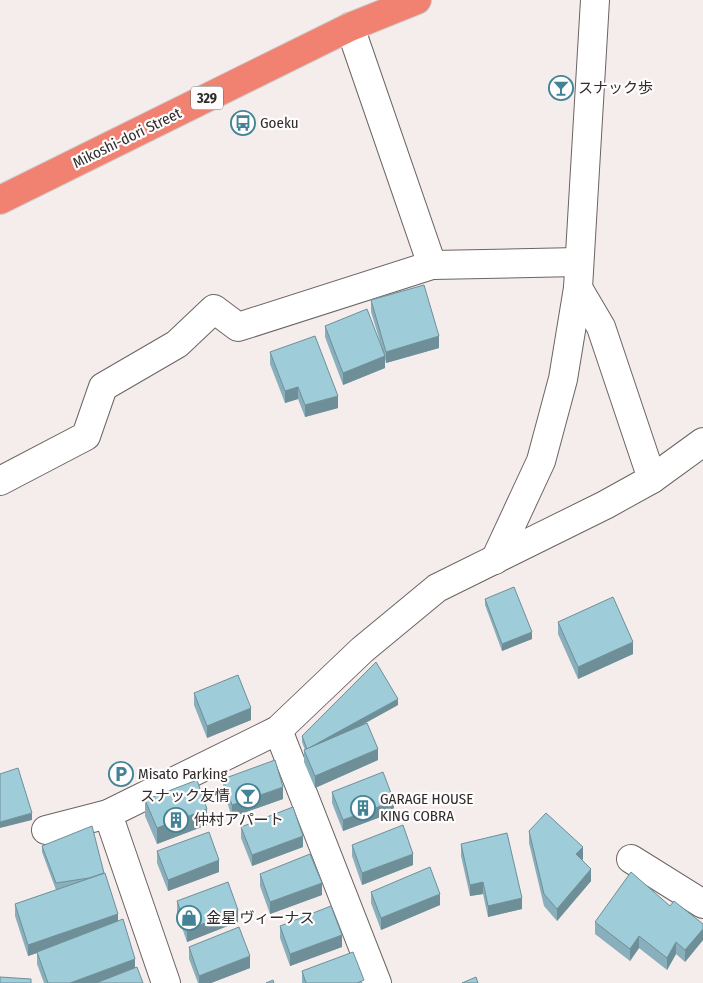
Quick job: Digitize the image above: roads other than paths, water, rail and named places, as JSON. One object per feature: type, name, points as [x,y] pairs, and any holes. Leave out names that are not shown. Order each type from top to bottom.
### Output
[{"type":"highway","name":"Mikoshi-dori Street","points":[[0,200],[350,27],[417,0]]},
{"type":"street","points":[[495,560],[540,461],[563,379],[578,275],[595,0]]},
{"type":"street","points":[[350,27],[432,265]]},
{"type":"street","points":[[0,481],[86,436],[103,387],[177,344],[214,309],[238,327],[432,265],[578,275]]},
{"type":"street","points":[[578,275],[601,327],[652,479]]},
{"type":"street","points":[[46,830],[108,814],[278,730],[362,650],[437,588],[652,479],[703,442]]},
{"type":"street","points":[[278,730],[377,983]]},
{"type":"street","points":[[108,814],[166,983]]},
{"type":"street","points":[[632,858],[703,904]]},
{"type":"place","name":"スナック歩","points":[[561,88]]},
{"type":"place","name":"Goeku","points":[[243,123]]},
{"type":"place","name":"Misato Parking","points":[[121,774]]},
{"type":"place","name":"スナック友情","points":[[248,796]]},
{"type":"place","name":"GARAGE HOUSE KING COBRA","points":[[363,808]]},
{"type":"place","name":"仲村アパート","points":[[176,820]]},
{"type":"place","name":"金星 ヴィーナス","points":[[189,918]]}]
